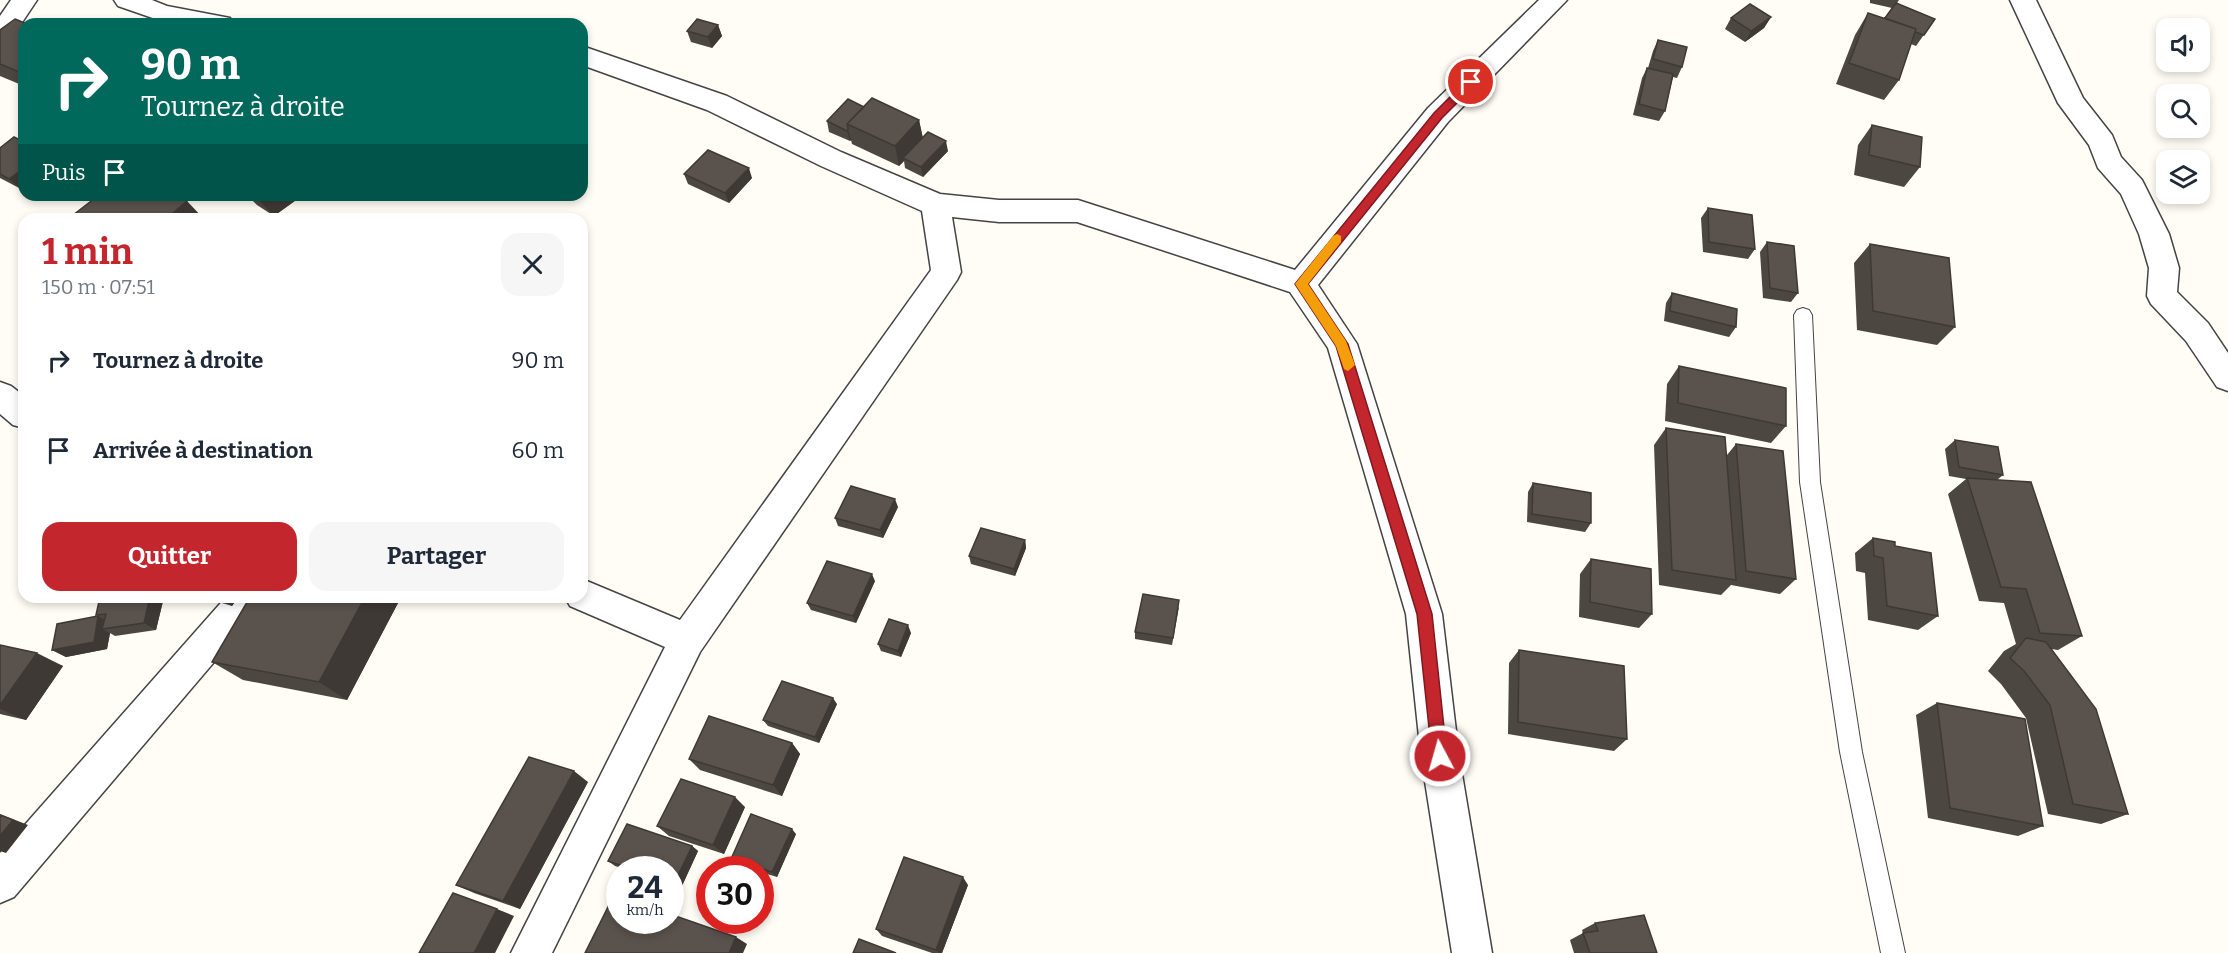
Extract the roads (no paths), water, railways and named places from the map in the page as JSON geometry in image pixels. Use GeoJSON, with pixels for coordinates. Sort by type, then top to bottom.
{"type":"FeatureCollection","features":[{"type":"Feature","properties":{"kind":"street"},"geometry":{"type":"LineString","coordinates":[[0,36],[24,0]]}},
{"type":"Feature","properties":{"kind":"street"},"geometry":{"type":"LineString","coordinates":[[127,0],[163,14],[186,18]]}},
{"type":"Feature","properties":{"kind":"street"},"geometry":{"type":"LineString","coordinates":[[1301,284],[1438,116],[1554,0]]}},
{"type":"Feature","properties":{"kind":"street"},"geometry":{"type":"LineString","coordinates":[[2024,0],[2072,103],[2102,142],[2108,161],[2132,188],[2154,234],[2164,268],[2162,297],[2197,333],[2228,378]]}},
{"type":"Feature","properties":{"kind":"street"},"geometry":{"type":"LineString","coordinates":[[588,57],[717,103],[831,159],[936,205],[999,211],[1078,211],[1301,284],[1342,344],[1424,614],[1440,756],[1472,953]]}},
{"type":"Feature","properties":{"kind":"street"},"geometry":{"type":"LineString","coordinates":[[531,953],[687,640],[946,272],[936,205]]}},
{"type":"Feature","properties":{"kind":"street"},"geometry":{"type":"LineString","coordinates":[[0,395],[18,410]]}},
{"type":"Feature","properties":{"kind":"street"},"geometry":{"type":"LineString","coordinates":[[588,598],[687,640]]}},
{"type":"Feature","properties":{"kind":"street"},"geometry":{"type":"LineString","coordinates":[[0,883],[243,603]]}},
{"type":"Feature","properties":{"kind":"lane"},"geometry":{"type":"LineString","coordinates":[[1803,315],[1810,482],[1851,752],[1893,953]]}}]}
